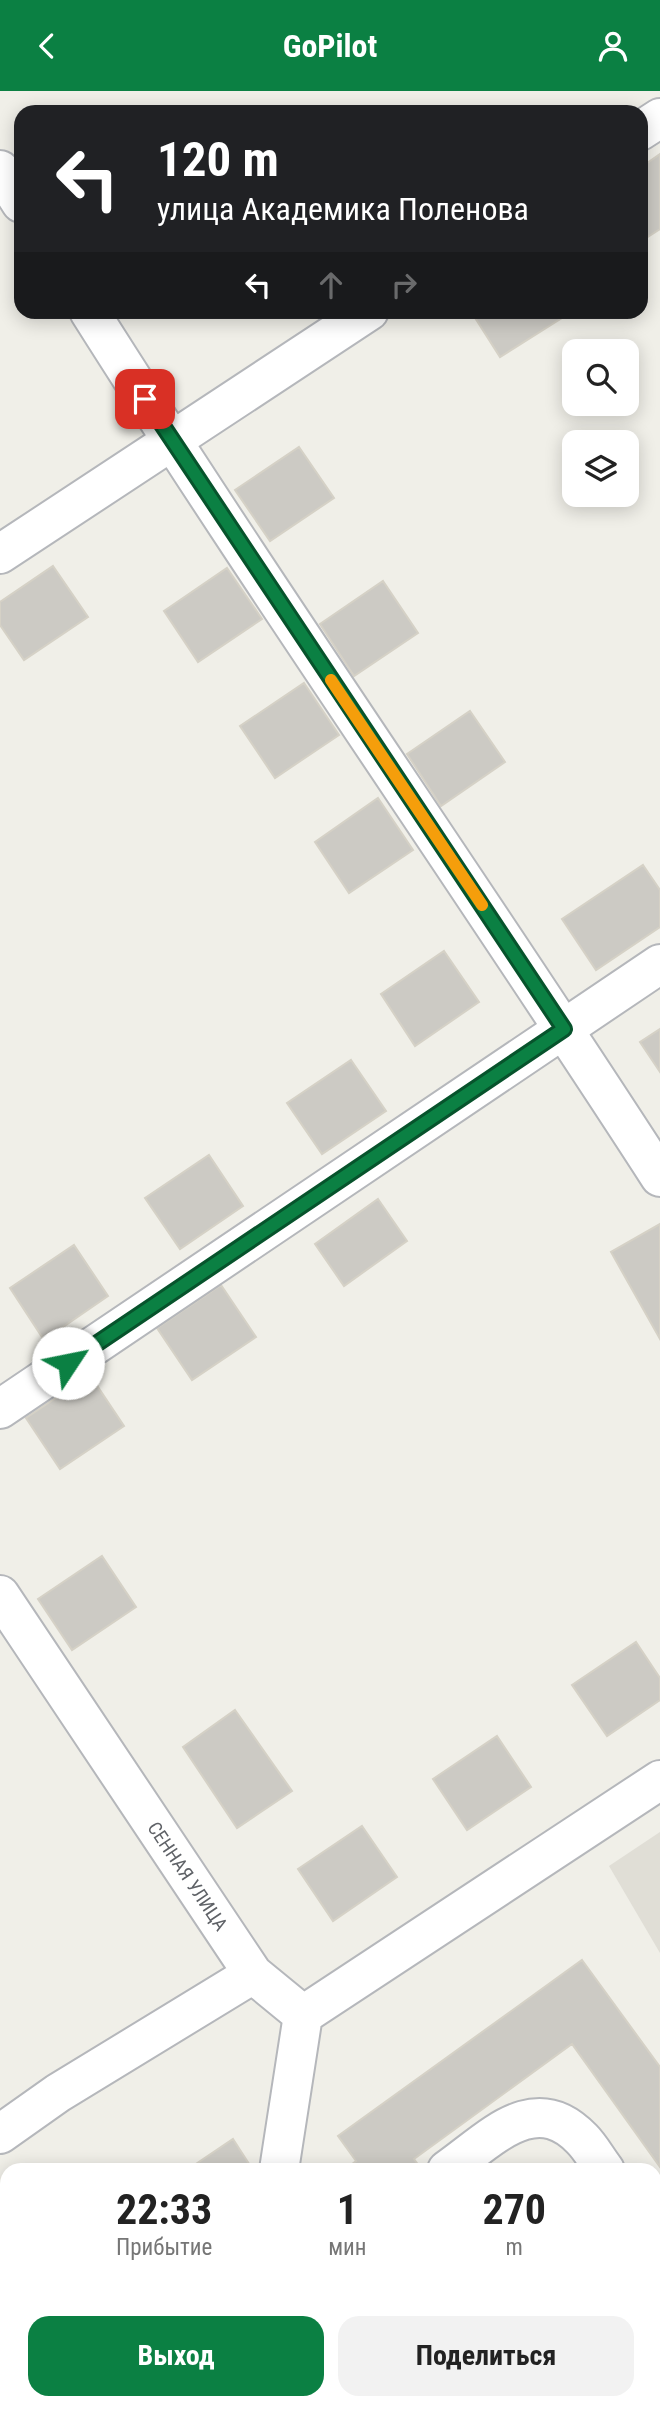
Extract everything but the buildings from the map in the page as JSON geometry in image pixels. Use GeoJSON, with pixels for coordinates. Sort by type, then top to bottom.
{"type":"FeatureCollection","features":[{"type":"Feature","properties":{"kind":"street"},"geometry":{"type":"LineString","coordinates":[[0,170],[14,192]]}},
{"type":"Feature","properties":{"kind":"street"},"geometry":{"type":"LineString","coordinates":[[94,319],[172,442],[564,1029],[660,1178]]}},
{"type":"Feature","properties":{"kind":"street"},"geometry":{"type":"LineString","coordinates":[[0,554],[357,319]]}},
{"type":"Feature","properties":{"kind":"street"},"geometry":{"type":"LineString","coordinates":[[0,1409],[660,964]]}},
{"type":"Feature","properties":{"kind":"street","name":"СЕННАЯ УЛИЦА"},"geometry":{"type":"LineString","coordinates":[[0,1595],[253,1974],[303,2015]]}},
{"type":"Feature","properties":{"kind":"street"},"geometry":{"type":"LineString","coordinates":[[280,2163],[303,2015],[660,1780]]}},
{"type":"Feature","properties":{"kind":"street"},"geometry":{"type":"LineString","coordinates":[[0,2134],[58,2093],[253,1974]]}},
{"type":"Feature","properties":{"kind":"street"},"geometry":{"type":"LineString","coordinates":[[457,2163],[511,2124],[532,2116],[555,2119],[582,2139],[600,2163]]}},
{"type":"Feature","properties":{"kind":"shaded area"},"geometry":{"type":"Polygon","coordinates":[[[660,1832],[660,1953],[609,1866],[660,1832]]]}},
{"type":"Feature","properties":{"kind":"slow traffic"},"geometry":{"type":"LineString","coordinates":[[331,680],[482,905]]}},
{"type":"Feature","properties":{"kind":"route"},"geometry":{"type":"LineString","coordinates":[[68,1363],[564,1029],[145,399]]}}]}
